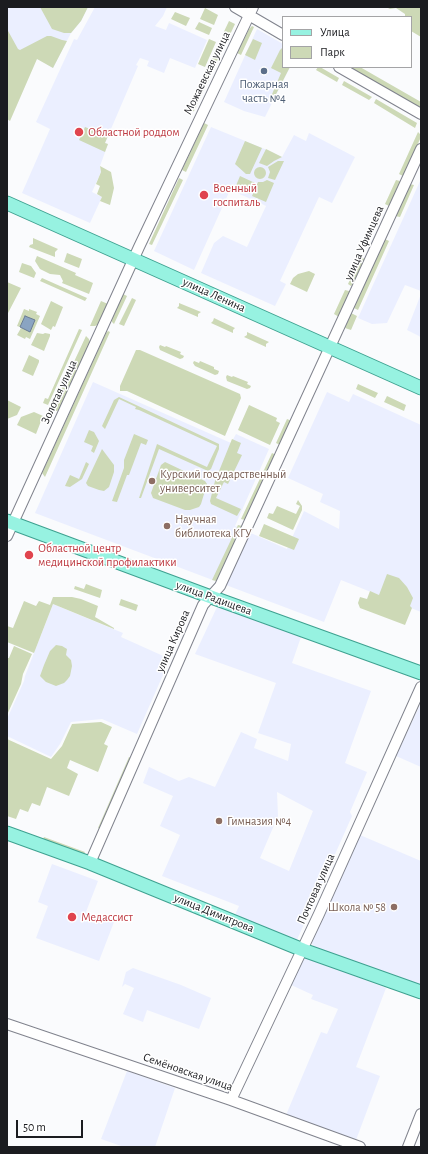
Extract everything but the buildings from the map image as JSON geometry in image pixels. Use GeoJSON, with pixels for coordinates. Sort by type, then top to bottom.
{"type":"FeatureCollection","features":[{"type":"Feature","properties":{"kind":"main road","name":"улица Ленина"},"geometry":{"type":"LineString","coordinates":[[7,203],[421,388]]}},
{"type":"Feature","properties":{"kind":"main road","name":"улица Радищева"},"geometry":{"type":"LineString","coordinates":[[10,522],[421,673]]}},
{"type":"Feature","properties":{"kind":"main road","name":"улица Димитрова"},"geometry":{"type":"LineString","coordinates":[[7,833],[90,864],[303,950],[421,992]]}},
{"type":"Feature","properties":{"kind":"street"},"geometry":{"type":"LineString","coordinates":[[235,7],[251,11],[282,34]]}},
{"type":"Feature","properties":{"kind":"street","name":"Можаевская улица"},"geometry":{"type":"LineString","coordinates":[[134,259],[251,11]]}},
{"type":"Feature","properties":{"kind":"street"},"geometry":{"type":"LineString","coordinates":[[341,68],[421,114]]}},
{"type":"Feature","properties":{"kind":"street","name":"улица Уфимцева"},"geometry":{"type":"LineString","coordinates":[[330,348],[421,149]]}},
{"type":"Feature","properties":{"kind":"street","name":"Золотая улица"},"geometry":{"type":"LineString","coordinates":[[7,536],[10,522],[134,259]]}},
{"type":"Feature","properties":{"kind":"street","name":"улица Кирова"},"geometry":{"type":"LineString","coordinates":[[90,864],[203,605],[220,586],[330,348]]}},
{"type":"Feature","properties":{"kind":"street","name":"Почтовая улица"},"geometry":{"type":"LineString","coordinates":[[231,1100],[303,950],[421,687]]}},
{"type":"Feature","properties":{"kind":"street","name":"Семёновская улица"},"geometry":{"type":"LineString","coordinates":[[7,1024],[231,1100],[360,1147]]}},
{"type":"Feature","properties":{"kind":"street"},"geometry":{"type":"LineString","coordinates":[[408,1147],[421,1114]]}},
{"type":"Feature","properties":{"kind":"shaded area"},"geometry":{"type":"Polygon","coordinates":[[[7,7],[88,7],[81,21],[71,33],[53,68],[33,56],[7,61],[7,7]]]}},
{"type":"Feature","properties":{"kind":"shaded area","name":"Областной роддом"},"geometry":{"type":"Polygon","coordinates":[[[95,7],[167,7],[163,16],[155,26],[166,30],[169,23],[207,40],[195,68],[170,58],[164,73],[147,66],[149,61],[140,58],[105,143],[108,144],[100,166],[101,172],[92,192],[102,197],[90,223],[22,193],[50,129],[36,122],[74,39],[77,40],[95,7]]]}},
{"type":"Feature","properties":{"kind":"shaded area","name":"Пожарная часть №4"},"geometry":{"type":"Polygon","coordinates":[[[257,29],[282,43],[282,68],[290,68],[265,117],[244,111],[224,102],[257,29]]]}},
{"type":"Feature","properties":{"kind":"shaded area"},"geometry":{"type":"Polygon","coordinates":[[[211,127],[282,157],[294,135],[306,141],[309,133],[355,157],[332,203],[319,197],[280,281],[286,284],[275,306],[201,273],[214,243],[223,236],[247,247],[266,206],[258,202],[230,190],[194,270],[154,251],[211,127]]]}},
{"type":"Feature","properties":{"kind":"shaded area"},"geometry":{"type":"Polygon","coordinates":[[[421,179],[421,291],[405,285],[387,323],[372,324],[358,318],[421,179]]]}},
{"type":"Feature","properties":{"kind":"shaded area"},"geometry":{"type":"Polygon","coordinates":[[[421,294],[421,338],[407,330],[421,294]]]}},
{"type":"Feature","properties":{"kind":"shaded area","name":"Курский государственный университет"},"geometry":{"type":"Polygon","coordinates":[[[93,382],[231,443],[236,434],[269,449],[235,526],[287,549],[304,511],[339,529],[340,511],[320,502],[323,494],[288,478],[327,392],[349,402],[353,394],[421,425],[421,612],[341,580],[324,622],[35,513],[93,382]]]}},
{"type":"Feature","properties":{"kind":"shaded area"},"geometry":{"type":"Polygon","coordinates":[[[53,604],[123,633],[121,637],[170,659],[137,734],[102,719],[71,722],[60,744],[51,757],[7,736],[7,719],[24,681],[53,604]]]}},
{"type":"Feature","properties":{"kind":"shaded area"},"geometry":{"type":"Polygon","coordinates":[[[217,607],[301,637],[292,663],[371,691],[345,763],[367,772],[350,812],[352,816],[296,942],[234,917],[239,906],[162,876],[180,835],[160,826],[173,796],[143,783],[149,767],[179,781],[189,777],[215,787],[241,732],[257,739],[254,748],[288,761],[291,744],[258,733],[276,683],[195,654],[217,607]],[[277,792],[278,816],[260,858],[289,871],[313,811],[277,792]]]}},
{"type":"Feature","properties":{"kind":"shaded area"},"geometry":{"type":"Polygon","coordinates":[[[421,703],[421,767],[396,756],[421,703]]]}},
{"type":"Feature","properties":{"kind":"shaded area"},"geometry":{"type":"Polygon","coordinates":[[[360,835],[421,861],[421,988],[314,947],[311,942],[360,835]]]}},
{"type":"Feature","properties":{"kind":"shaded area","name":"Медассист"},"geometry":{"type":"Polygon","coordinates":[[[52,864],[98,881],[86,912],[114,922],[99,961],[36,938],[48,906],[38,902],[52,864]]]}},
{"type":"Feature","properties":{"kind":"shaded area"},"geometry":{"type":"Polygon","coordinates":[[[303,956],[386,988],[356,1067],[380,1076],[356,1140],[286,1115],[321,1032],[327,1034],[338,1009],[311,999],[313,995],[289,984],[303,956]]]}},
{"type":"Feature","properties":{"kind":"shaded area"},"geometry":{"type":"Polygon","coordinates":[[[133,968],[181,985],[211,998],[199,1029],[147,1010],[143,1022],[123,1014],[134,988],[125,984],[122,987],[126,972],[133,968]]]}},
{"type":"Feature","properties":{"kind":"shaded area"},"geometry":{"type":"Polygon","coordinates":[[[127,1071],[175,1088],[155,1147],[124,1147],[101,1139],[127,1071]]]}},
{"type":"Feature","properties":{"kind":"green space"},"geometry":{"type":"Polygon","coordinates":[[[40,7],[88,7],[81,21],[71,33],[64,33],[52,29],[40,7]]]}},
{"type":"Feature","properties":{"kind":"green space"},"geometry":{"type":"Polygon","coordinates":[[[386,7],[421,7],[421,37],[412,32],[412,16],[405,16],[405,14],[396,8],[390,9],[386,7]]]}},
{"type":"Feature","properties":{"kind":"green space"},"geometry":{"type":"Polygon","coordinates":[[[205,8],[218,15],[214,25],[200,19],[205,8]]]}},
{"type":"Feature","properties":{"kind":"green space"},"geometry":{"type":"Polygon","coordinates":[[[175,12],[190,18],[186,26],[171,19],[175,12]]]}},
{"type":"Feature","properties":{"kind":"green space"},"geometry":{"type":"Polygon","coordinates":[[[229,21],[235,24],[226,43],[220,40],[229,21]]]}},
{"type":"Feature","properties":{"kind":"green space"},"geometry":{"type":"Polygon","coordinates":[[[199,22],[212,28],[209,35],[195,29],[199,22]]]}},
{"type":"Feature","properties":{"kind":"green space"},"geometry":{"type":"Polygon","coordinates":[[[252,26],[254,27],[241,55],[237,53],[252,26]]]}},
{"type":"Feature","properties":{"kind":"green space"},"geometry":{"type":"Polygon","coordinates":[[[7,29],[20,50],[47,36],[67,41],[53,68],[37,59],[10,121],[7,119],[7,29]]]}},
{"type":"Feature","properties":{"kind":"green space"},"geometry":{"type":"Polygon","coordinates":[[[209,39],[216,42],[205,67],[198,64],[209,39]]]}},
{"type":"Feature","properties":{"kind":"green space"},"geometry":{"type":"Polygon","coordinates":[[[253,39],[262,43],[255,60],[245,55],[253,39]]]}},
{"type":"Feature","properties":{"kind":"green space"},"geometry":{"type":"Polygon","coordinates":[[[219,44],[224,46],[213,71],[207,68],[219,44]]]}},
{"type":"Feature","properties":{"kind":"green space"},"geometry":{"type":"Polygon","coordinates":[[[282,48],[282,68],[289,68],[273,100],[270,99],[281,73],[271,68],[282,48]]]}},
{"type":"Feature","properties":{"kind":"green space"},"geometry":{"type":"Polygon","coordinates":[[[317,68],[322,68],[339,78],[337,82],[316,70],[317,68]]]}},
{"type":"Feature","properties":{"kind":"green space"},"geometry":{"type":"Polygon","coordinates":[[[351,68],[362,68],[421,102],[421,109],[351,68]]]}},
{"type":"Feature","properties":{"kind":"green space"},"geometry":{"type":"Polygon","coordinates":[[[206,72],[211,75],[194,111],[189,113],[187,112],[206,72]]]}},
{"type":"Feature","properties":{"kind":"green space"},"geometry":{"type":"Polygon","coordinates":[[[344,81],[372,97],[369,100],[342,85],[344,81]]]}},
{"type":"Feature","properties":{"kind":"green space"},"geometry":{"type":"Polygon","coordinates":[[[376,99],[417,123],[415,128],[374,103],[376,99]]]}},
{"type":"Feature","properties":{"kind":"green space"},"geometry":{"type":"Polygon","coordinates":[[[204,123],[208,125],[186,172],[182,170],[204,123]]]}},
{"type":"Feature","properties":{"kind":"green space"},"geometry":{"type":"Polygon","coordinates":[[[85,127],[108,136],[105,143],[108,144],[105,152],[79,140],[85,127]]]}},
{"type":"Feature","properties":{"kind":"green space"},"geometry":{"type":"Polygon","coordinates":[[[418,132],[421,137],[403,176],[399,174],[418,132]]]}},
{"type":"Feature","properties":{"kind":"green space"},"geometry":{"type":"Polygon","coordinates":[[[245,141],[262,148],[250,174],[246,174],[235,164],[245,141]]]}},
{"type":"Feature","properties":{"kind":"green space"},"geometry":{"type":"Polygon","coordinates":[[[266,149],[282,157],[267,166],[259,163],[266,149]]]}},
{"type":"Feature","properties":{"kind":"green space"},"geometry":{"type":"Polygon","coordinates":[[[278,161],[284,161],[275,180],[268,178],[270,172],[268,167],[278,161]]]}},
{"type":"Feature","properties":{"kind":"green space"},"geometry":{"type":"Polygon","coordinates":[[[100,166],[111,172],[114,188],[110,205],[100,201],[102,197],[97,194],[100,186],[96,184],[101,172],[100,166]]]}},
{"type":"Feature","properties":{"kind":"green space"},"geometry":{"type":"Polygon","coordinates":[[[258,167],[262,167],[266,173],[262,179],[258,179],[254,175],[254,171],[258,167]]]}},
{"type":"Feature","properties":{"kind":"green space"},"geometry":{"type":"Polygon","coordinates":[[[240,176],[255,183],[250,194],[235,188],[240,176]]]}},
{"type":"Feature","properties":{"kind":"green space"},"geometry":{"type":"Polygon","coordinates":[[[179,178],[183,180],[152,245],[149,244],[179,178]]]}},
{"type":"Feature","properties":{"kind":"green space"},"geometry":{"type":"Polygon","coordinates":[[[267,180],[274,183],[266,202],[252,196],[258,182],[267,180]]]}},
{"type":"Feature","properties":{"kind":"green space"},"geometry":{"type":"Polygon","coordinates":[[[396,180],[400,181],[389,206],[385,204],[396,180]]]}},
{"type":"Feature","properties":{"kind":"green space"},"geometry":{"type":"Polygon","coordinates":[[[409,184],[414,185],[400,217],[395,216],[409,184]]]}},
{"type":"Feature","properties":{"kind":"green space"},"geometry":{"type":"Polygon","coordinates":[[[33,238],[58,249],[55,252],[55,257],[29,247],[33,244],[33,238]]]}},
{"type":"Feature","properties":{"kind":"green space"},"geometry":{"type":"Polygon","coordinates":[[[385,239],[389,241],[358,310],[354,308],[385,239]]]}},
{"type":"Feature","properties":{"kind":"green space"},"geometry":{"type":"Polygon","coordinates":[[[67,253],[82,259],[79,268],[64,262],[67,253]]]}},
{"type":"Feature","properties":{"kind":"green space"},"geometry":{"type":"Polygon","coordinates":[[[37,256],[76,273],[75,275],[93,283],[89,294],[62,283],[63,281],[60,275],[50,274],[40,269],[35,261],[37,256]]]}},
{"type":"Feature","properties":{"kind":"green space"},"geometry":{"type":"Polygon","coordinates":[[[361,256],[365,260],[351,286],[348,284],[361,256]]]}},
{"type":"Feature","properties":{"kind":"green space"},"geometry":{"type":"Polygon","coordinates":[[[22,263],[31,266],[36,273],[34,278],[19,272],[22,263]]]}},
{"type":"Feature","properties":{"kind":"green space"},"geometry":{"type":"Polygon","coordinates":[[[309,271],[315,274],[307,292],[290,284],[293,278],[298,274],[309,271]]]}},
{"type":"Feature","properties":{"kind":"green space"},"geometry":{"type":"Polygon","coordinates":[[[42,278],[87,298],[85,301],[40,281],[42,278]]]}},
{"type":"Feature","properties":{"kind":"green space"},"geometry":{"type":"Polygon","coordinates":[[[7,282],[21,288],[7,315],[8,297],[7,282]]]}},
{"type":"Feature","properties":{"kind":"green space"},"geometry":{"type":"Polygon","coordinates":[[[345,290],[349,291],[349,294],[339,317],[334,314],[345,290]]]}},
{"type":"Feature","properties":{"kind":"green space"},"geometry":{"type":"Polygon","coordinates":[[[123,294],[127,296],[114,324],[112,320],[123,294]]]}},
{"type":"Feature","properties":{"kind":"green space"},"geometry":{"type":"Polygon","coordinates":[[[132,298],[136,300],[124,326],[119,324],[132,298]]]}},
{"type":"Feature","properties":{"kind":"green space"},"geometry":{"type":"Polygon","coordinates":[[[51,301],[63,307],[55,327],[53,326],[51,330],[41,324],[51,301]]]}},
{"type":"Feature","properties":{"kind":"green space"},"geometry":{"type":"Polygon","coordinates":[[[101,301],[108,304],[99,324],[90,326],[101,301]]]}},
{"type":"Feature","properties":{"kind":"green space"},"geometry":{"type":"Polygon","coordinates":[[[179,303],[201,312],[198,314],[198,317],[177,308],[179,303]]]}},
{"type":"Feature","properties":{"kind":"green space"},"geometry":{"type":"Polygon","coordinates":[[[24,309],[37,312],[36,314],[40,316],[30,339],[26,337],[25,339],[17,335],[21,328],[30,331],[25,316],[20,327],[17,326],[24,309]]]}},
{"type":"Feature","properties":{"kind":"green space"},"geometry":{"type":"Polygon","coordinates":[[[351,313],[357,316],[351,330],[345,328],[351,313]]]}},
{"type":"Feature","properties":{"kind":"green space"},"geometry":{"type":"Polygon","coordinates":[[[214,318],[235,328],[233,333],[211,323],[214,318]]]}},
{"type":"Feature","properties":{"kind":"green space"},"geometry":{"type":"Polygon","coordinates":[[[79,329],[82,330],[48,405],[43,403],[45,398],[48,399],[79,329]]]}},
{"type":"Feature","properties":{"kind":"green space"},"geometry":{"type":"Polygon","coordinates":[[[108,331],[110,332],[45,477],[42,473],[108,331]]]}},
{"type":"Feature","properties":{"kind":"green space"},"geometry":{"type":"Polygon","coordinates":[[[247,332],[269,342],[266,344],[266,347],[244,337],[247,335],[247,332]]]}},
{"type":"Feature","properties":{"kind":"green space"},"geometry":{"type":"Polygon","coordinates":[[[37,333],[50,334],[44,351],[31,345],[37,333]]]}},
{"type":"Feature","properties":{"kind":"green space"},"geometry":{"type":"Polygon","coordinates":[[[86,336],[90,343],[60,409],[57,411],[51,411],[86,336]]]}},
{"type":"Feature","properties":{"kind":"green space"},"geometry":{"type":"Polygon","coordinates":[[[160,345],[181,352],[180,354],[184,356],[183,358],[180,359],[160,350],[160,345]]]}},
{"type":"Feature","properties":{"kind":"green space"},"geometry":{"type":"Polygon","coordinates":[[[136,350],[140,350],[240,394],[241,398],[225,436],[127,391],[120,391],[120,386],[136,350]]]}},
{"type":"Feature","properties":{"kind":"green space"},"geometry":{"type":"Polygon","coordinates":[[[29,355],[39,360],[33,376],[22,371],[29,355]]]}},
{"type":"Feature","properties":{"kind":"green space"},"geometry":{"type":"Polygon","coordinates":[[[194,361],[199,363],[200,361],[214,367],[214,369],[219,371],[218,374],[215,375],[195,366],[193,363],[194,361]]]}},
{"type":"Feature","properties":{"kind":"green space"},"geometry":{"type":"Polygon","coordinates":[[[227,375],[248,382],[247,384],[251,386],[250,388],[247,389],[227,381],[227,375]]]}},
{"type":"Feature","properties":{"kind":"green space"},"geometry":{"type":"Polygon","coordinates":[[[358,384],[378,393],[375,398],[356,389],[358,384]]]}},
{"type":"Feature","properties":{"kind":"green space"},"geometry":{"type":"Polygon","coordinates":[[[387,396],[406,405],[404,411],[384,402],[387,396]]]}},
{"type":"Feature","properties":{"kind":"green space"},"geometry":{"type":"Polygon","coordinates":[[[119,397],[219,444],[219,449],[211,469],[208,471],[159,449],[141,498],[139,498],[157,444],[207,467],[217,446],[135,409],[136,407],[119,399],[105,429],[102,426],[114,400],[119,397]]]}},
{"type":"Feature","properties":{"kind":"green space"},"geometry":{"type":"Polygon","coordinates":[[[7,400],[21,407],[17,415],[7,419],[7,400]]]}},
{"type":"Feature","properties":{"kind":"green space"},"geometry":{"type":"Polygon","coordinates":[[[249,405],[277,418],[276,421],[280,423],[270,445],[238,430],[249,405]]]}},
{"type":"Feature","properties":{"kind":"green space"},"geometry":{"type":"Polygon","coordinates":[[[34,412],[43,416],[36,434],[17,425],[21,417],[34,412]]]}},
{"type":"Feature","properties":{"kind":"green space"},"geometry":{"type":"Polygon","coordinates":[[[287,419],[292,421],[280,445],[276,443],[287,419]]]}},
{"type":"Feature","properties":{"kind":"green space"},"geometry":{"type":"Polygon","coordinates":[[[89,430],[94,432],[99,441],[94,453],[91,451],[93,446],[84,442],[89,430]]]}},
{"type":"Feature","properties":{"kind":"green space"},"geometry":{"type":"Polygon","coordinates":[[[134,434],[148,440],[146,445],[141,443],[117,502],[112,501],[124,468],[124,460],[134,434]]]}},
{"type":"Feature","properties":{"kind":"green space"},"geometry":{"type":"Polygon","coordinates":[[[232,439],[241,443],[237,453],[242,455],[228,484],[224,482],[216,498],[241,509],[237,516],[211,504],[210,501],[215,481],[232,439]]]}},
{"type":"Feature","properties":{"kind":"green space"},"geometry":{"type":"Polygon","coordinates":[[[102,449],[114,465],[114,472],[109,487],[104,491],[88,486],[86,483],[102,449]]]}},
{"type":"Feature","properties":{"kind":"green space"},"geometry":{"type":"Polygon","coordinates":[[[272,453],[276,455],[246,520],[241,519],[272,453]]]}},
{"type":"Feature","properties":{"kind":"green space"},"geometry":{"type":"Polygon","coordinates":[[[86,462],[89,464],[82,479],[70,487],[65,486],[70,475],[79,479],[86,462]]]}},
{"type":"Feature","properties":{"kind":"green space"},"geometry":{"type":"Polygon","coordinates":[[[165,462],[205,481],[207,484],[199,507],[185,510],[153,498],[151,493],[161,465],[165,462]]]}},
{"type":"Feature","properties":{"kind":"green space"},"geometry":{"type":"Polygon","coordinates":[[[298,500],[302,506],[302,510],[293,530],[267,518],[269,513],[273,514],[277,506],[296,514],[300,506],[296,504],[298,500]]]}},
{"type":"Feature","properties":{"kind":"green space"},"geometry":{"type":"Polygon","coordinates":[[[264,524],[299,539],[294,550],[259,536],[264,524]]]}},
{"type":"Feature","properties":{"kind":"green space"},"geometry":{"type":"Polygon","coordinates":[[[238,525],[242,526],[218,580],[212,580],[238,525]]]}},
{"type":"Feature","properties":{"kind":"green space"},"geometry":{"type":"Polygon","coordinates":[[[387,574],[399,578],[407,587],[413,598],[410,606],[412,608],[405,625],[360,608],[358,603],[360,597],[367,599],[370,591],[379,595],[387,574]]]}},
{"type":"Feature","properties":{"kind":"green space"},"geometry":{"type":"Polygon","coordinates":[[[86,584],[102,590],[100,598],[74,589],[75,586],[84,589],[86,584]]]}},
{"type":"Feature","properties":{"kind":"green space"},"geometry":{"type":"Polygon","coordinates":[[[53,597],[72,597],[98,606],[95,617],[114,629],[53,604],[34,653],[7,642],[7,626],[13,628],[24,601],[36,606],[39,601],[50,605],[53,597]]]}},
{"type":"Feature","properties":{"kind":"green space"},"geometry":{"type":"Polygon","coordinates":[[[121,599],[138,605],[136,611],[119,605],[121,599]]]}},
{"type":"Feature","properties":{"kind":"green space"},"geometry":{"type":"Polygon","coordinates":[[[56,645],[67,649],[66,655],[71,660],[72,666],[70,676],[67,680],[56,686],[46,682],[40,676],[50,651],[56,645]]]}},
{"type":"Feature","properties":{"kind":"green space"},"geometry":{"type":"Polygon","coordinates":[[[14,646],[32,654],[7,715],[7,658],[9,658],[14,646]]]}},
{"type":"Feature","properties":{"kind":"green space"},"geometry":{"type":"Polygon","coordinates":[[[101,722],[112,727],[104,744],[108,746],[98,772],[70,760],[67,768],[78,774],[69,796],[47,787],[40,806],[32,803],[28,812],[20,809],[16,819],[7,816],[7,739],[51,759],[62,746],[72,724],[101,722]]]}},
{"type":"Feature","properties":{"kind":"green space"},"geometry":{"type":"Polygon","coordinates":[[[129,757],[134,759],[103,830],[98,828],[129,757]]]}},
{"type":"Feature","properties":{"kind":"green space"},"geometry":{"type":"Polygon","coordinates":[[[44,837],[85,852],[84,854],[42,841],[44,837]]]}},
{"type":"Feature","properties":{"kind":"water"},"geometry":{"type":"Polygon","coordinates":[[[25,316],[35,320],[30,332],[20,327],[25,316]]]}},
{"type":"Feature","properties":{"kind":"place","name":"Пожарная часть №4"},"geometry":{"type":"Point","coordinates":[264,71]}},
{"type":"Feature","properties":{"kind":"place","name":"Областной роддом"},"geometry":{"type":"Point","coordinates":[79,132]}},
{"type":"Feature","properties":{"kind":"place","name":"Военный госпиталь"},"geometry":{"type":"Point","coordinates":[204,195]}},
{"type":"Feature","properties":{"kind":"place","name":"Курский государственный университет"},"geometry":{"type":"Point","coordinates":[152,481]}},
{"type":"Feature","properties":{"kind":"place","name":"Научная библиотека КГУ"},"geometry":{"type":"Point","coordinates":[167,526]}},
{"type":"Feature","properties":{"kind":"place","name":"Областной центр медицинской профилактики"},"geometry":{"type":"Point","coordinates":[29,555]}},
{"type":"Feature","properties":{"kind":"place","name":"Гимназия №4"},"geometry":{"type":"Point","coordinates":[219,821]}},
{"type":"Feature","properties":{"kind":"place","name":"Школа № 58"},"geometry":{"type":"Point","coordinates":[394,907]}},
{"type":"Feature","properties":{"kind":"place","name":"Медассист"},"geometry":{"type":"Point","coordinates":[72,917]}}]}
